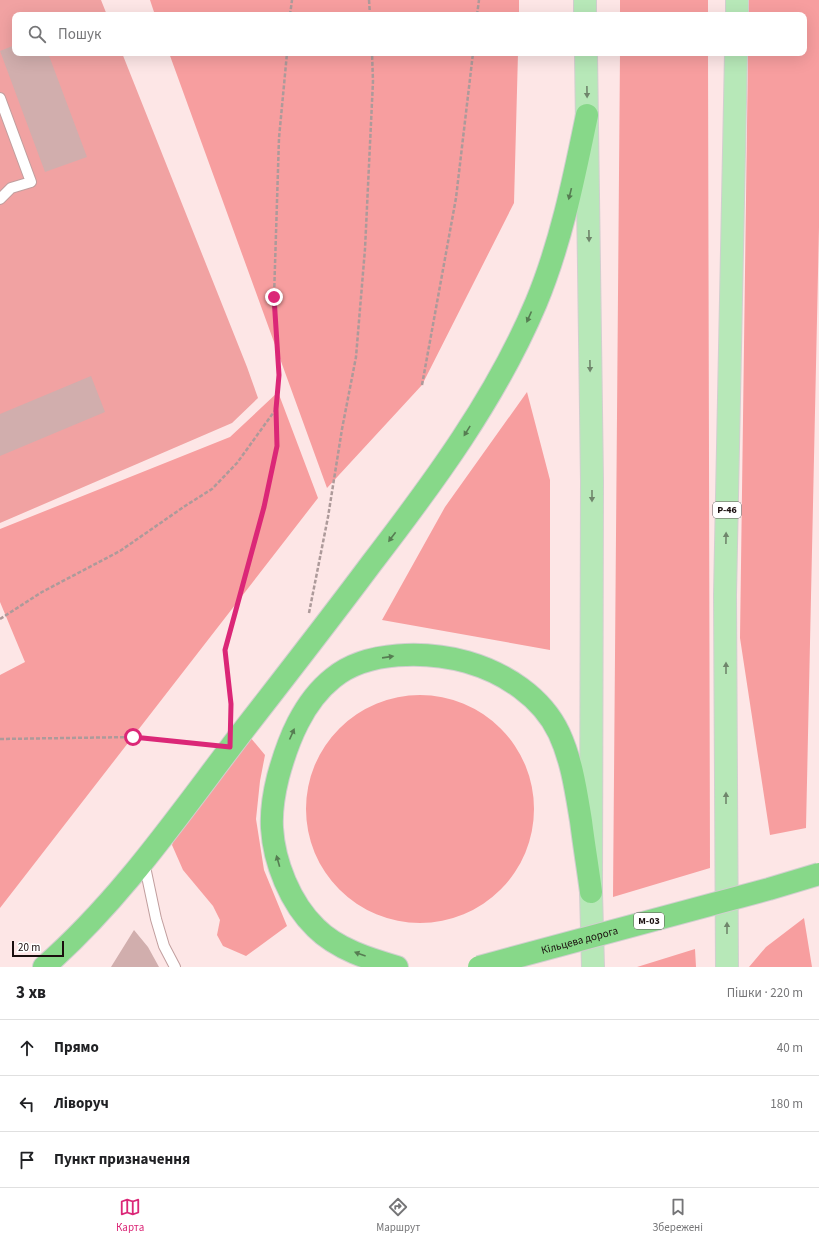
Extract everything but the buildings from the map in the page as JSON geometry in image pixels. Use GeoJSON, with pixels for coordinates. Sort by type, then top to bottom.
{"type":"FeatureCollection","features":[{"type":"Feature","properties":{"kind":"highway"},"geometry":{"type":"LineString","coordinates":[[44,967],[68,946],[99,914],[144,861],[442,470],[502,372],[520,339],[546,278],[564,216],[587,115]]}},
{"type":"Feature","properties":{"kind":"highway"},"geometry":{"type":"LineString","coordinates":[[397,967],[354,952],[338,944],[321,932],[306,918],[288,887],[274,847],[272,807],[286,748],[300,718],[310,702],[334,677],[360,663],[373,659],[401,655],[428,656],[459,660],[498,673],[510,680],[532,698],[550,719],[558,732],[569,759],[577,796],[591,892]]}},
{"type":"Feature","properties":{"kind":"highway","name":"Кільцева дорога"},"geometry":{"type":"LineString","coordinates":[[479,967],[819,874]]}},
{"type":"Feature","properties":{"kind":"main road"},"geometry":{"type":"LineString","coordinates":[[585,0],[585,12]]}},
{"type":"Feature","properties":{"kind":"main road"},"geometry":{"type":"LineString","coordinates":[[737,0],[737,12]]}},
{"type":"Feature","properties":{"kind":"main road"},"geometry":{"type":"LineString","coordinates":[[586,56],[592,481],[591,892],[593,967]]}},
{"type":"Feature","properties":{"kind":"main road","name":"Р-46"},"geometry":{"type":"LineString","coordinates":[[727,967],[725,595],[736,56]]}},
{"type":"Feature","properties":{"kind":"lane"},"geometry":{"type":"LineString","coordinates":[[0,98],[31,182],[11,188],[0,199]]}},
{"type":"Feature","properties":{"kind":"lane"},"geometry":{"type":"LineString","coordinates":[[144,861],[156,919],[164,946],[175,967]]}},
{"type":"Feature","properties":{"kind":"path"},"geometry":{"type":"LineString","coordinates":[[290,12],[292,0]]}},
{"type":"Feature","properties":{"kind":"path"},"geometry":{"type":"LineString","coordinates":[[369,0],[370,12]]}},
{"type":"Feature","properties":{"kind":"path"},"geometry":{"type":"LineString","coordinates":[[478,12],[479,0]]}},
{"type":"Feature","properties":{"kind":"path"},"geometry":{"type":"LineString","coordinates":[[230,718],[231,704],[225,650],[264,507],[277,446],[276,409],[279,375],[274,289],[279,138],[286,56]]}},
{"type":"Feature","properties":{"kind":"path"},"geometry":{"type":"LineString","coordinates":[[308,615],[328,517],[342,429],[356,356],[368,195],[373,81],[372,56]]}},
{"type":"Feature","properties":{"kind":"path"},"geometry":{"type":"LineString","coordinates":[[422,385],[456,198],[473,56]]}},
{"type":"Feature","properties":{"kind":"path"},"geometry":{"type":"LineString","coordinates":[[0,619],[42,592],[120,551],[212,489],[237,463],[276,409]]}},
{"type":"Feature","properties":{"kind":"path"},"geometry":{"type":"LineString","coordinates":[[0,739],[133,737],[230,747]]}},
{"type":"Feature","properties":{"kind":"shaded area"},"geometry":{"type":"Polygon","coordinates":[[[0,0],[101,0],[106,12],[12,12],[12,56],[123,56],[258,398],[232,423],[0,523],[0,0]]]}},
{"type":"Feature","properties":{"kind":"shaded area"},"geometry":{"type":"Polygon","coordinates":[[[150,0],[519,0],[519,12],[154,12],[150,0]]]}},
{"type":"Feature","properties":{"kind":"shaded area"},"geometry":{"type":"Polygon","coordinates":[[[620,0],[708,0],[708,12],[620,12],[620,0]]]}},
{"type":"Feature","properties":{"kind":"shaded area"},"geometry":{"type":"Polygon","coordinates":[[[748,0],[819,0],[819,227],[806,828],[770,835],[740,638],[748,56],[807,56],[807,12],[748,12],[748,0]]]}},
{"type":"Feature","properties":{"kind":"shaded area"},"geometry":{"type":"Polygon","coordinates":[[[170,56],[518,56],[514,203],[422,385],[327,488],[170,56]]]}},
{"type":"Feature","properties":{"kind":"shaded area"},"geometry":{"type":"Polygon","coordinates":[[[620,56],[708,56],[710,868],[613,897],[620,56]]]}},
{"type":"Feature","properties":{"kind":"shaded area"},"geometry":{"type":"Polygon","coordinates":[[[278,392],[318,498],[0,908],[0,675],[25,662],[0,602],[0,529],[230,437],[278,392]]]}},
{"type":"Feature","properties":{"kind":"shaded area"},"geometry":{"type":"Polygon","coordinates":[[[527,392],[550,480],[550,650],[382,620],[445,507],[527,392]]]}},
{"type":"Feature","properties":{"kind":"shaded area"},"geometry":{"type":"Polygon","coordinates":[[[420,695],[453,700],[464,704],[483,714],[508,737],[520,755],[529,776],[534,809],[529,842],[525,853],[515,872],[492,897],[474,909],[453,918],[420,923],[387,918],[376,914],[357,904],[332,881],[320,863],[311,842],[306,809],[311,776],[315,765],[325,746],[348,721],[366,709],[387,700],[420,695]]]}},
{"type":"Feature","properties":{"kind":"shaded area"},"geometry":{"type":"Polygon","coordinates":[[[250,737],[265,755],[260,781],[256,819],[264,870],[287,926],[246,956],[223,946],[217,935],[220,920],[213,906],[183,870],[172,845],[180,824],[250,737]]]}},
{"type":"Feature","properties":{"kind":"shaded area"},"geometry":{"type":"Polygon","coordinates":[[[804,918],[812,967],[749,967],[766,947],[804,918]]]}},
{"type":"Feature","properties":{"kind":"shaded area"},"geometry":{"type":"Polygon","coordinates":[[[695,949],[696,967],[637,967],[695,949]]]}},
{"type":"Feature","properties":{"kind":"route"},"geometry":{"type":"LineString","coordinates":[[133,737],[230,747],[231,704],[225,650],[264,507],[277,446],[276,409],[279,375],[274,297]]}}]}
